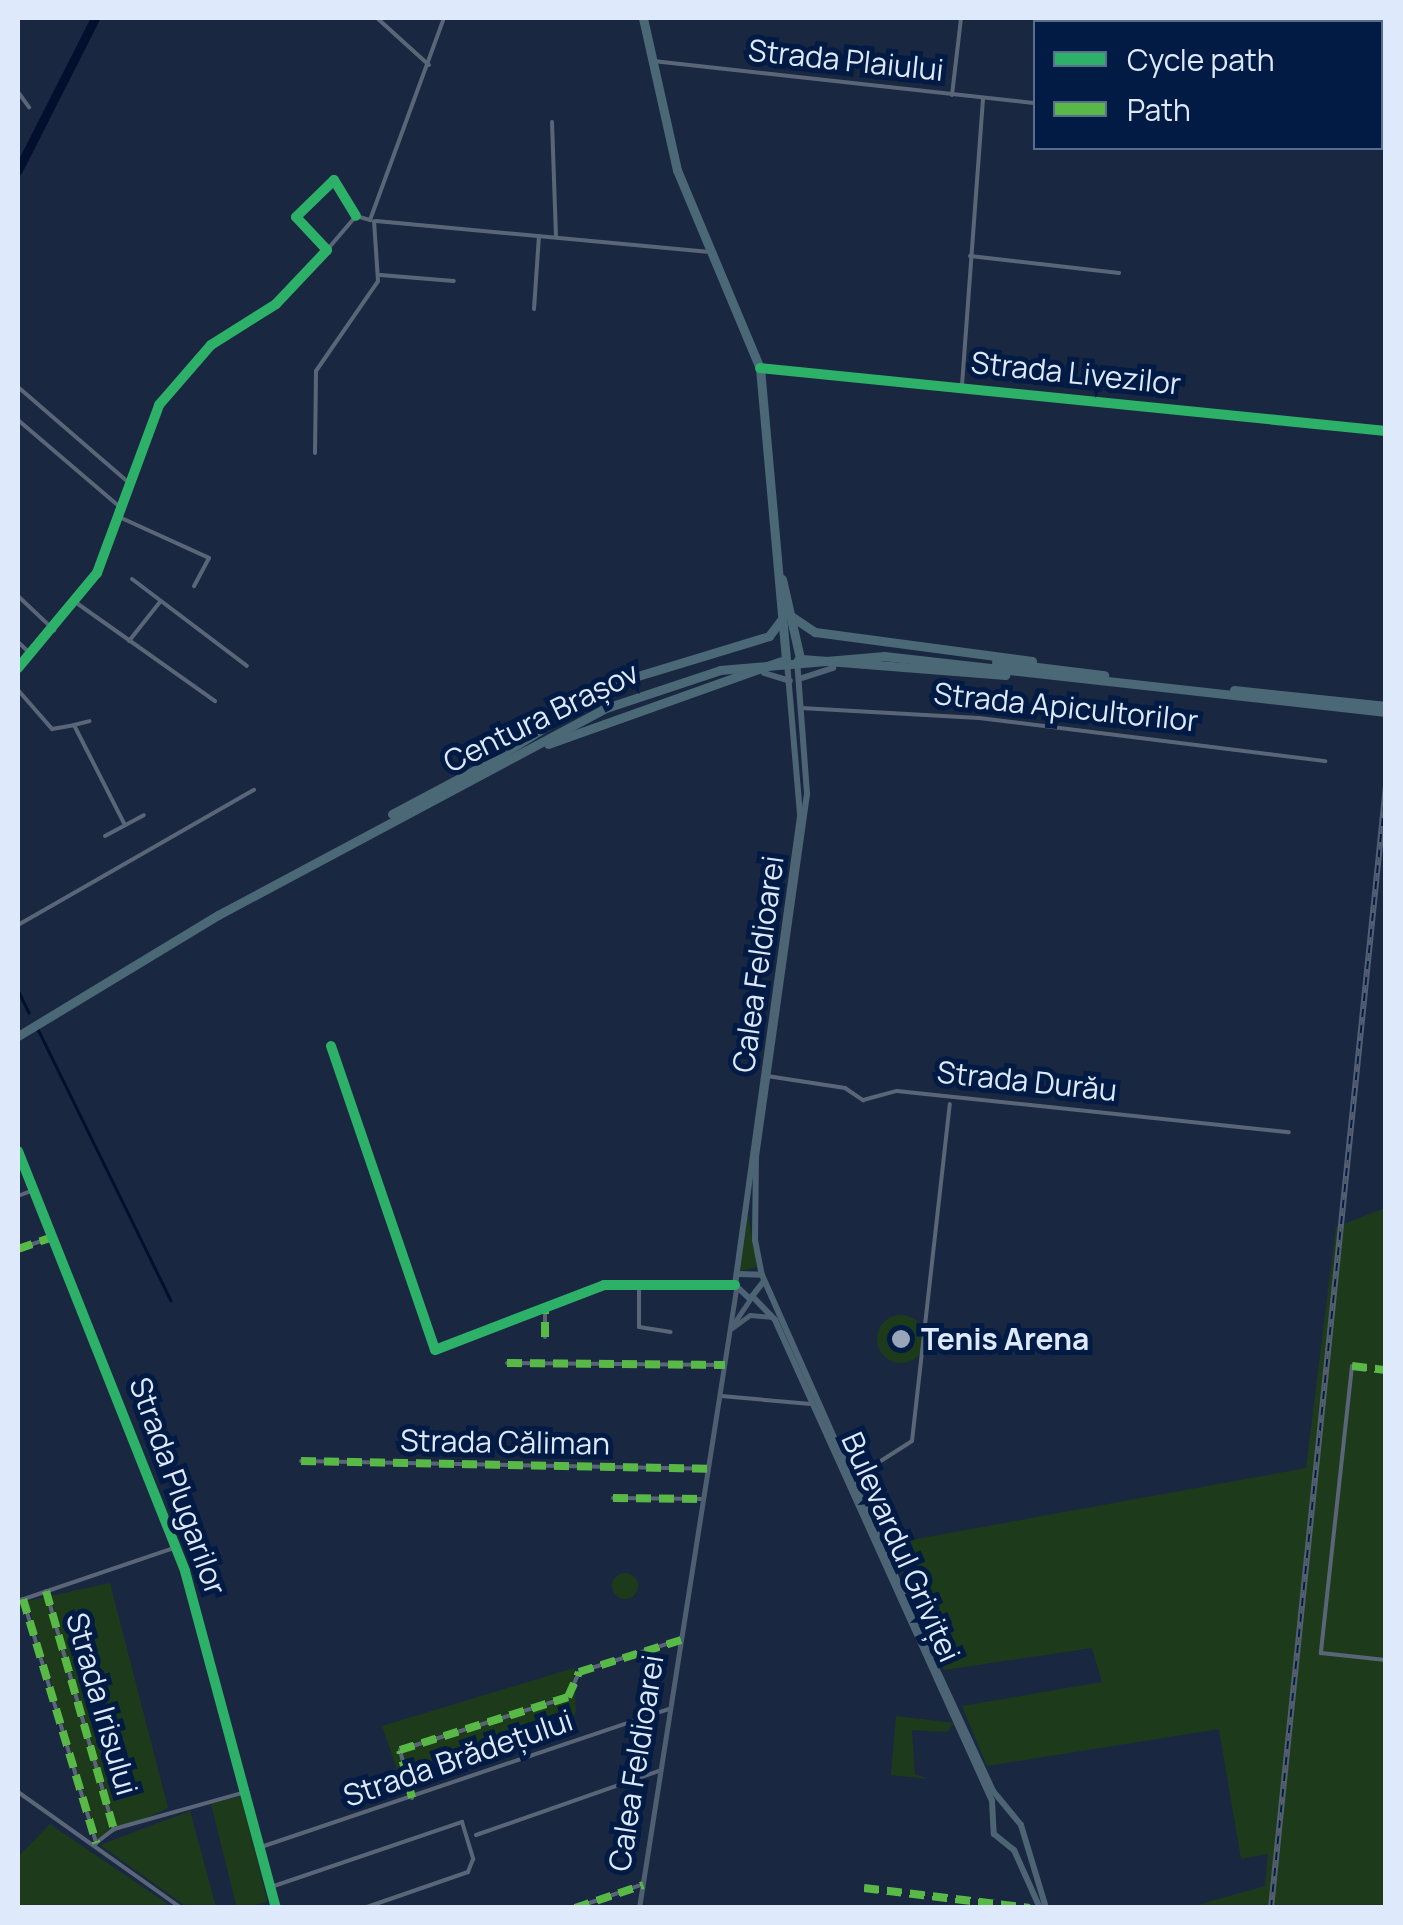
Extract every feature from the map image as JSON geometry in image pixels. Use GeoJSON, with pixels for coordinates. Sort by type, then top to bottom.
{"type":"FeatureCollection","features":[{"type":"Feature","properties":{"kind":"highway","name":"Calea Feldioarei"},"geometry":{"type":"LineString","coordinates":[[643,18],[677,170],[760,368],[788,655]]}},
{"type":"Feature","properties":{"kind":"highway","name":"Calea Feldioarei"},"geometry":{"type":"LineString","coordinates":[[786,612],[797,640],[788,655]]}},
{"type":"Feature","properties":{"kind":"highway"},"geometry":{"type":"LineString","coordinates":[[484,768],[618,682],[758,640],[778,629],[786,612],[823,632],[942,644],[1058,672]]}},
{"type":"Feature","properties":{"kind":"highway"},"geometry":{"type":"LineString","coordinates":[[484,768],[661,696],[764,673],[788,655],[797,640],[823,632]]}},
{"type":"Feature","properties":{"kind":"highway"},"geometry":{"type":"LineString","coordinates":[[758,640],[788,655],[832,668],[1058,672]]}},
{"type":"Feature","properties":{"kind":"highway","name":"Centura Brașov"},"geometry":{"type":"LineString","coordinates":[[18,1033],[600,704],[709,670],[827,650],[1386,709]]}},
{"type":"Feature","properties":{"kind":"main road","name":"Calea Feldioarei"},"geometry":{"type":"LineString","coordinates":[[752,1298],[763,1276],[752,1198],[806,814],[801,708],[788,655]]}},
{"type":"Feature","properties":{"kind":"main road"},"geometry":{"type":"LineString","coordinates":[[764,673],[795,681],[811,668],[832,668]]}},
{"type":"Feature","properties":{"kind":"main road","name":"Calea Feldioarei"},"geometry":{"type":"LineString","coordinates":[[735,1287],[800,814],[795,681]]}},
{"type":"Feature","properties":{"kind":"main road"},"geometry":{"type":"LineString","coordinates":[[738,1275],[763,1276]]}},
{"type":"Feature","properties":{"kind":"main road","name":"Bulevardul Griviței"},"geometry":{"type":"LineString","coordinates":[[763,1276],[811,1404],[983,1781],[1004,1842]]}},
{"type":"Feature","properties":{"kind":"main road"},"geometry":{"type":"LineString","coordinates":[[735,1287],[752,1298]]}},
{"type":"Feature","properties":{"kind":"main road","name":"Bulevardul Griviței"},"geometry":{"type":"LineString","coordinates":[[752,1298],[779,1321],[1012,1815],[1018,1837]]}},
{"type":"Feature","properties":{"kind":"main road"},"geometry":{"type":"LineString","coordinates":[[995,1821],[1012,1815]]}},
{"type":"Feature","properties":{"kind":"main road"},"geometry":{"type":"LineString","coordinates":[[1018,1837],[1043,1908],[1004,1842],[1018,1837]]}},
{"type":"Feature","properties":{"kind":"street"},"geometry":{"type":"LineString","coordinates":[[377,18],[429,64]]}},
{"type":"Feature","properties":{"kind":"street"},"geometry":{"type":"LineString","coordinates":[[380,275],[371,244],[373,220],[444,18]]}},
{"type":"Feature","properties":{"kind":"street"},"geometry":{"type":"LineString","coordinates":[[952,95],[960,18]]}},
{"type":"Feature","properties":{"kind":"street","name":"Strada Plaiului"},"geometry":{"type":"LineString","coordinates":[[651,61],[1033,103]]}},
{"type":"Feature","properties":{"kind":"street"},"geometry":{"type":"LineString","coordinates":[[18,92],[28,107]]}},
{"type":"Feature","properties":{"kind":"street"},"geometry":{"type":"LineString","coordinates":[[962,385],[983,98]]}},
{"type":"Feature","properties":{"kind":"street"},"geometry":{"type":"LineString","coordinates":[[552,122],[556,238]]}},
{"type":"Feature","properties":{"kind":"street"},"geometry":{"type":"LineString","coordinates":[[328,250],[296,217],[334,180],[356,216],[373,220],[710,252]]}},
{"type":"Feature","properties":{"kind":"street"},"geometry":{"type":"LineString","coordinates":[[18,668],[78,604],[157,409],[207,348],[276,304],[356,216]]}},
{"type":"Feature","properties":{"kind":"street"},"geometry":{"type":"LineString","coordinates":[[534,309],[539,236]]}},
{"type":"Feature","properties":{"kind":"street"},"geometry":{"type":"LineString","coordinates":[[970,256],[1119,273]]}},
{"type":"Feature","properties":{"kind":"street"},"geometry":{"type":"LineString","coordinates":[[380,275],[454,281]]}},
{"type":"Feature","properties":{"kind":"street"},"geometry":{"type":"LineString","coordinates":[[315,452],[317,366],[380,275]]}},
{"type":"Feature","properties":{"kind":"street","name":"Strada Livezilor"},"geometry":{"type":"LineString","coordinates":[[760,368],[962,385],[1386,431]]}},
{"type":"Feature","properties":{"kind":"street"},"geometry":{"type":"LineString","coordinates":[[18,387],[128,482]]}},
{"type":"Feature","properties":{"kind":"street"},"geometry":{"type":"LineString","coordinates":[[18,420],[120,507]]}},
{"type":"Feature","properties":{"kind":"street"},"geometry":{"type":"LineString","coordinates":[[116,516],[209,558],[194,586]]}},
{"type":"Feature","properties":{"kind":"street"},"geometry":{"type":"LineString","coordinates":[[132,579],[247,666]]}},
{"type":"Feature","properties":{"kind":"street"},"geometry":{"type":"LineString","coordinates":[[18,596],[55,630]]}},
{"type":"Feature","properties":{"kind":"street"},"geometry":{"type":"LineString","coordinates":[[129,642],[160,601]]}},
{"type":"Feature","properties":{"kind":"street"},"geometry":{"type":"LineString","coordinates":[[78,604],[214,702]]}},
{"type":"Feature","properties":{"kind":"street"},"geometry":{"type":"LineString","coordinates":[[18,642],[32,655]]}},
{"type":"Feature","properties":{"kind":"street"},"geometry":{"type":"LineString","coordinates":[[18,690],[52,729],[90,721]]}},
{"type":"Feature","properties":{"kind":"street","name":"Strada Apicultorilor"},"geometry":{"type":"LineString","coordinates":[[801,708],[978,718],[1326,761]]}},
{"type":"Feature","properties":{"kind":"street"},"geometry":{"type":"LineString","coordinates":[[74,725],[125,825]]}},
{"type":"Feature","properties":{"kind":"street"},"geometry":{"type":"LineString","coordinates":[[18,925],[254,790]]}},
{"type":"Feature","properties":{"kind":"street"},"geometry":{"type":"LineString","coordinates":[[105,836],[144,815]]}},
{"type":"Feature","properties":{"kind":"street"},"geometry":{"type":"LineString","coordinates":[[331,1046],[435,1350],[596,1287],[735,1287]]}},
{"type":"Feature","properties":{"kind":"street","name":"Strada Durău"},"geometry":{"type":"LineString","coordinates":[[767,1076],[848,1089],[863,1100],[934,1093],[1289,1132]]}},
{"type":"Feature","properties":{"kind":"street","name":"Bulevardul Griviței"},"geometry":{"type":"LineString","coordinates":[[852,1480],[912,1441],[950,1104]]}},
{"type":"Feature","properties":{"kind":"street","name":"Strada Plugarilor"},"geometry":{"type":"LineString","coordinates":[[18,1150],[177,1547],[276,1908]]}},
{"type":"Feature","properties":{"kind":"street"},"geometry":{"type":"LineString","coordinates":[[18,1196],[36,1189]]}},
{"type":"Feature","properties":{"kind":"street"},"geometry":{"type":"LineString","coordinates":[[18,1249],[55,1236]]}},
{"type":"Feature","properties":{"kind":"street"},"geometry":{"type":"LineString","coordinates":[[639,1284],[639,1327],[671,1332]]}},
{"type":"Feature","properties":{"kind":"street","name":"Calea Feldioarei"},"geometry":{"type":"LineString","coordinates":[[639,1908],[735,1287]]}},
{"type":"Feature","properties":{"kind":"street","name":"Calea Feldioarei"},"geometry":{"type":"LineString","coordinates":[[729,1330],[752,1298]]}},
{"type":"Feature","properties":{"kind":"street"},"geometry":{"type":"LineString","coordinates":[[545,1307],[545,1337]]}},
{"type":"Feature","properties":{"kind":"street"},"geometry":{"type":"LineString","coordinates":[[729,1330],[750,1315],[779,1321]]}},
{"type":"Feature","properties":{"kind":"street"},"geometry":{"type":"LineString","coordinates":[[507,1364],[724,1365]]}},
{"type":"Feature","properties":{"kind":"street"},"geometry":{"type":"LineString","coordinates":[[1352,1366],[1320,1653],[1386,1660]]}},
{"type":"Feature","properties":{"kind":"street"},"geometry":{"type":"LineString","coordinates":[[720,1396],[811,1404]]}},
{"type":"Feature","properties":{"kind":"street","name":"Strada Căliman"},"geometry":{"type":"LineString","coordinates":[[300,1461],[709,1469]]}},
{"type":"Feature","properties":{"kind":"street"},"geometry":{"type":"LineString","coordinates":[[613,1498],[704,1499]]}},
{"type":"Feature","properties":{"kind":"street"},"geometry":{"type":"LineString","coordinates":[[94,1844],[20,1600],[177,1547]]}},
{"type":"Feature","properties":{"kind":"street","name":"Strada Irisului"},"geometry":{"type":"LineString","coordinates":[[46,1591],[114,1829]]}},
{"type":"Feature","properties":{"kind":"street"},"geometry":{"type":"LineString","coordinates":[[412,1798],[400,1750],[568,1697],[580,1672],[681,1640]]}},
{"type":"Feature","properties":{"kind":"street","name":"Strada Brădețului"},"geometry":{"type":"LineString","coordinates":[[260,1848],[669,1709]]}},
{"type":"Feature","properties":{"kind":"street"},"geometry":{"type":"LineString","coordinates":[[476,1834],[659,1771]]}},
{"type":"Feature","properties":{"kind":"street"},"geometry":{"type":"LineString","coordinates":[[18,1792],[181,1908]]}},
{"type":"Feature","properties":{"kind":"street"},"geometry":{"type":"LineString","coordinates":[[94,1844],[114,1829],[246,1792]]}},
{"type":"Feature","properties":{"kind":"street"},"geometry":{"type":"LineString","coordinates":[[270,1887],[458,1821],[474,1859],[468,1872],[364,1908]]}},
{"type":"Feature","properties":{"kind":"street"},"geometry":{"type":"LineString","coordinates":[[575,1908],[642,1885]]}},
{"type":"Feature","properties":{"kind":"green space"},"geometry":{"type":"Polygon","coordinates":[[[1385,1208],[1385,1907],[1190,1907],[1265,1886],[1268,1854],[1241,1859],[1219,1729],[987,1766],[962,1706],[1102,1682],[1092,1648],[944,1670],[889,1544],[1306,1468],[1336,1227],[1385,1208]]]}},
{"type":"Feature","properties":{"kind":"green space"},"geometry":{"type":"Polygon","coordinates":[[[748,1214],[757,1267],[740,1271],[748,1214]]]}},
{"type":"Feature","properties":{"kind":"green space","name":"Tenis Arena"},"geometry":{"type":"Polygon","coordinates":[[[901,1315],[918,1322],[925,1339],[918,1356],[901,1363],[884,1356],[877,1339],[884,1322],[901,1315]]]}},
{"type":"Feature","properties":{"kind":"green space"},"geometry":{"type":"Polygon","coordinates":[[[625,1573],[635,1576],[635,1596],[625,1599],[615,1596],[612,1586],[615,1576],[625,1573]]]}},
{"type":"Feature","properties":{"kind":"green space"},"geometry":{"type":"Polygon","coordinates":[[[110,1583],[168,1808],[97,1840],[27,1601],[110,1583]]]}},
{"type":"Feature","properties":{"kind":"green space"},"geometry":{"type":"Polygon","coordinates":[[[574,1668],[576,1714],[398,1772],[382,1726],[574,1668]]]}},
{"type":"Feature","properties":{"kind":"green space"},"geometry":{"type":"Polygon","coordinates":[[[896,1716],[954,1723],[947,1732],[912,1730],[915,1774],[928,1779],[891,1775],[896,1716]]]}},
{"type":"Feature","properties":{"kind":"green space"},"geometry":{"type":"Polygon","coordinates":[[[241,1796],[267,1902],[237,1908],[211,1803],[241,1796]]]}},
{"type":"Feature","properties":{"kind":"green space"},"geometry":{"type":"Polygon","coordinates":[[[190,1811],[216,1907],[187,1907],[100,1845],[190,1811]]]}},
{"type":"Feature","properties":{"kind":"green space"},"geometry":{"type":"Polygon","coordinates":[[[50,1824],[172,1907],[18,1907],[18,1857],[50,1824]]]}},
{"type":"Feature","properties":{"kind":"waterway"},"geometry":{"type":"LineString","coordinates":[[18,170],[95,18]]}},
{"type":"Feature","properties":{"kind":"waterway"},"geometry":{"type":"LineString","coordinates":[[18,990],[29,1013]]}},
{"type":"Feature","properties":{"kind":"waterway"},"geometry":{"type":"LineString","coordinates":[[38,1029],[171,1300]]}},
{"type":"Feature","properties":{"kind":"railway"},"geometry":{"type":"LineString","coordinates":[[1271,1908],[1386,786]]}},
{"type":"Feature","properties":{"kind":"marked path"},"geometry":{"type":"LineString","coordinates":[[18,1249],[55,1236]]}},
{"type":"Feature","properties":{"kind":"marked path"},"geometry":{"type":"LineString","coordinates":[[545,1307],[545,1337]]}},
{"type":"Feature","properties":{"kind":"marked path"},"geometry":{"type":"LineString","coordinates":[[507,1363],[725,1365]]}},
{"type":"Feature","properties":{"kind":"marked path"},"geometry":{"type":"LineString","coordinates":[[1352,1366],[1386,1370]]}},
{"type":"Feature","properties":{"kind":"marked path"},"geometry":{"type":"LineString","coordinates":[[301,1461],[709,1469]]}},
{"type":"Feature","properties":{"kind":"marked path"},"geometry":{"type":"LineString","coordinates":[[613,1498],[704,1499]]}},
{"type":"Feature","properties":{"kind":"marked path"},"geometry":{"type":"LineString","coordinates":[[46,1591],[114,1829]]}},
{"type":"Feature","properties":{"kind":"marked path"},"geometry":{"type":"LineString","coordinates":[[23,1599],[96,1843]]}},
{"type":"Feature","properties":{"kind":"marked path"},"geometry":{"type":"LineString","coordinates":[[412,1798],[400,1750],[568,1697],[579,1672],[681,1640]]}},
{"type":"Feature","properties":{"kind":"marked path"},"geometry":{"type":"LineString","coordinates":[[575,1908],[643,1885]]}},
{"type":"Feature","properties":{"kind":"marked path"},"geometry":{"type":"LineString","coordinates":[[864,1888],[1030,1908]]}},
{"type":"Feature","properties":{"kind":"cycle path"},"geometry":{"type":"LineString","coordinates":[[18,668],[97,573],[159,405],[211,345],[276,304],[327,250],[296,217],[334,180],[356,216]]}},
{"type":"Feature","properties":{"kind":"cycle path"},"geometry":{"type":"LineString","coordinates":[[760,368],[1386,431]]}},
{"type":"Feature","properties":{"kind":"cycle path"},"geometry":{"type":"LineString","coordinates":[[331,1046],[435,1350],[604,1285],[735,1285]]}},
{"type":"Feature","properties":{"kind":"cycle path"},"geometry":{"type":"LineString","coordinates":[[18,1151],[185,1571],[276,1908]]}},
{"type":"Feature","properties":{"kind":"place","name":"Tenis Arena"},"geometry":{"type":"Point","coordinates":[901,1339]}}]}
